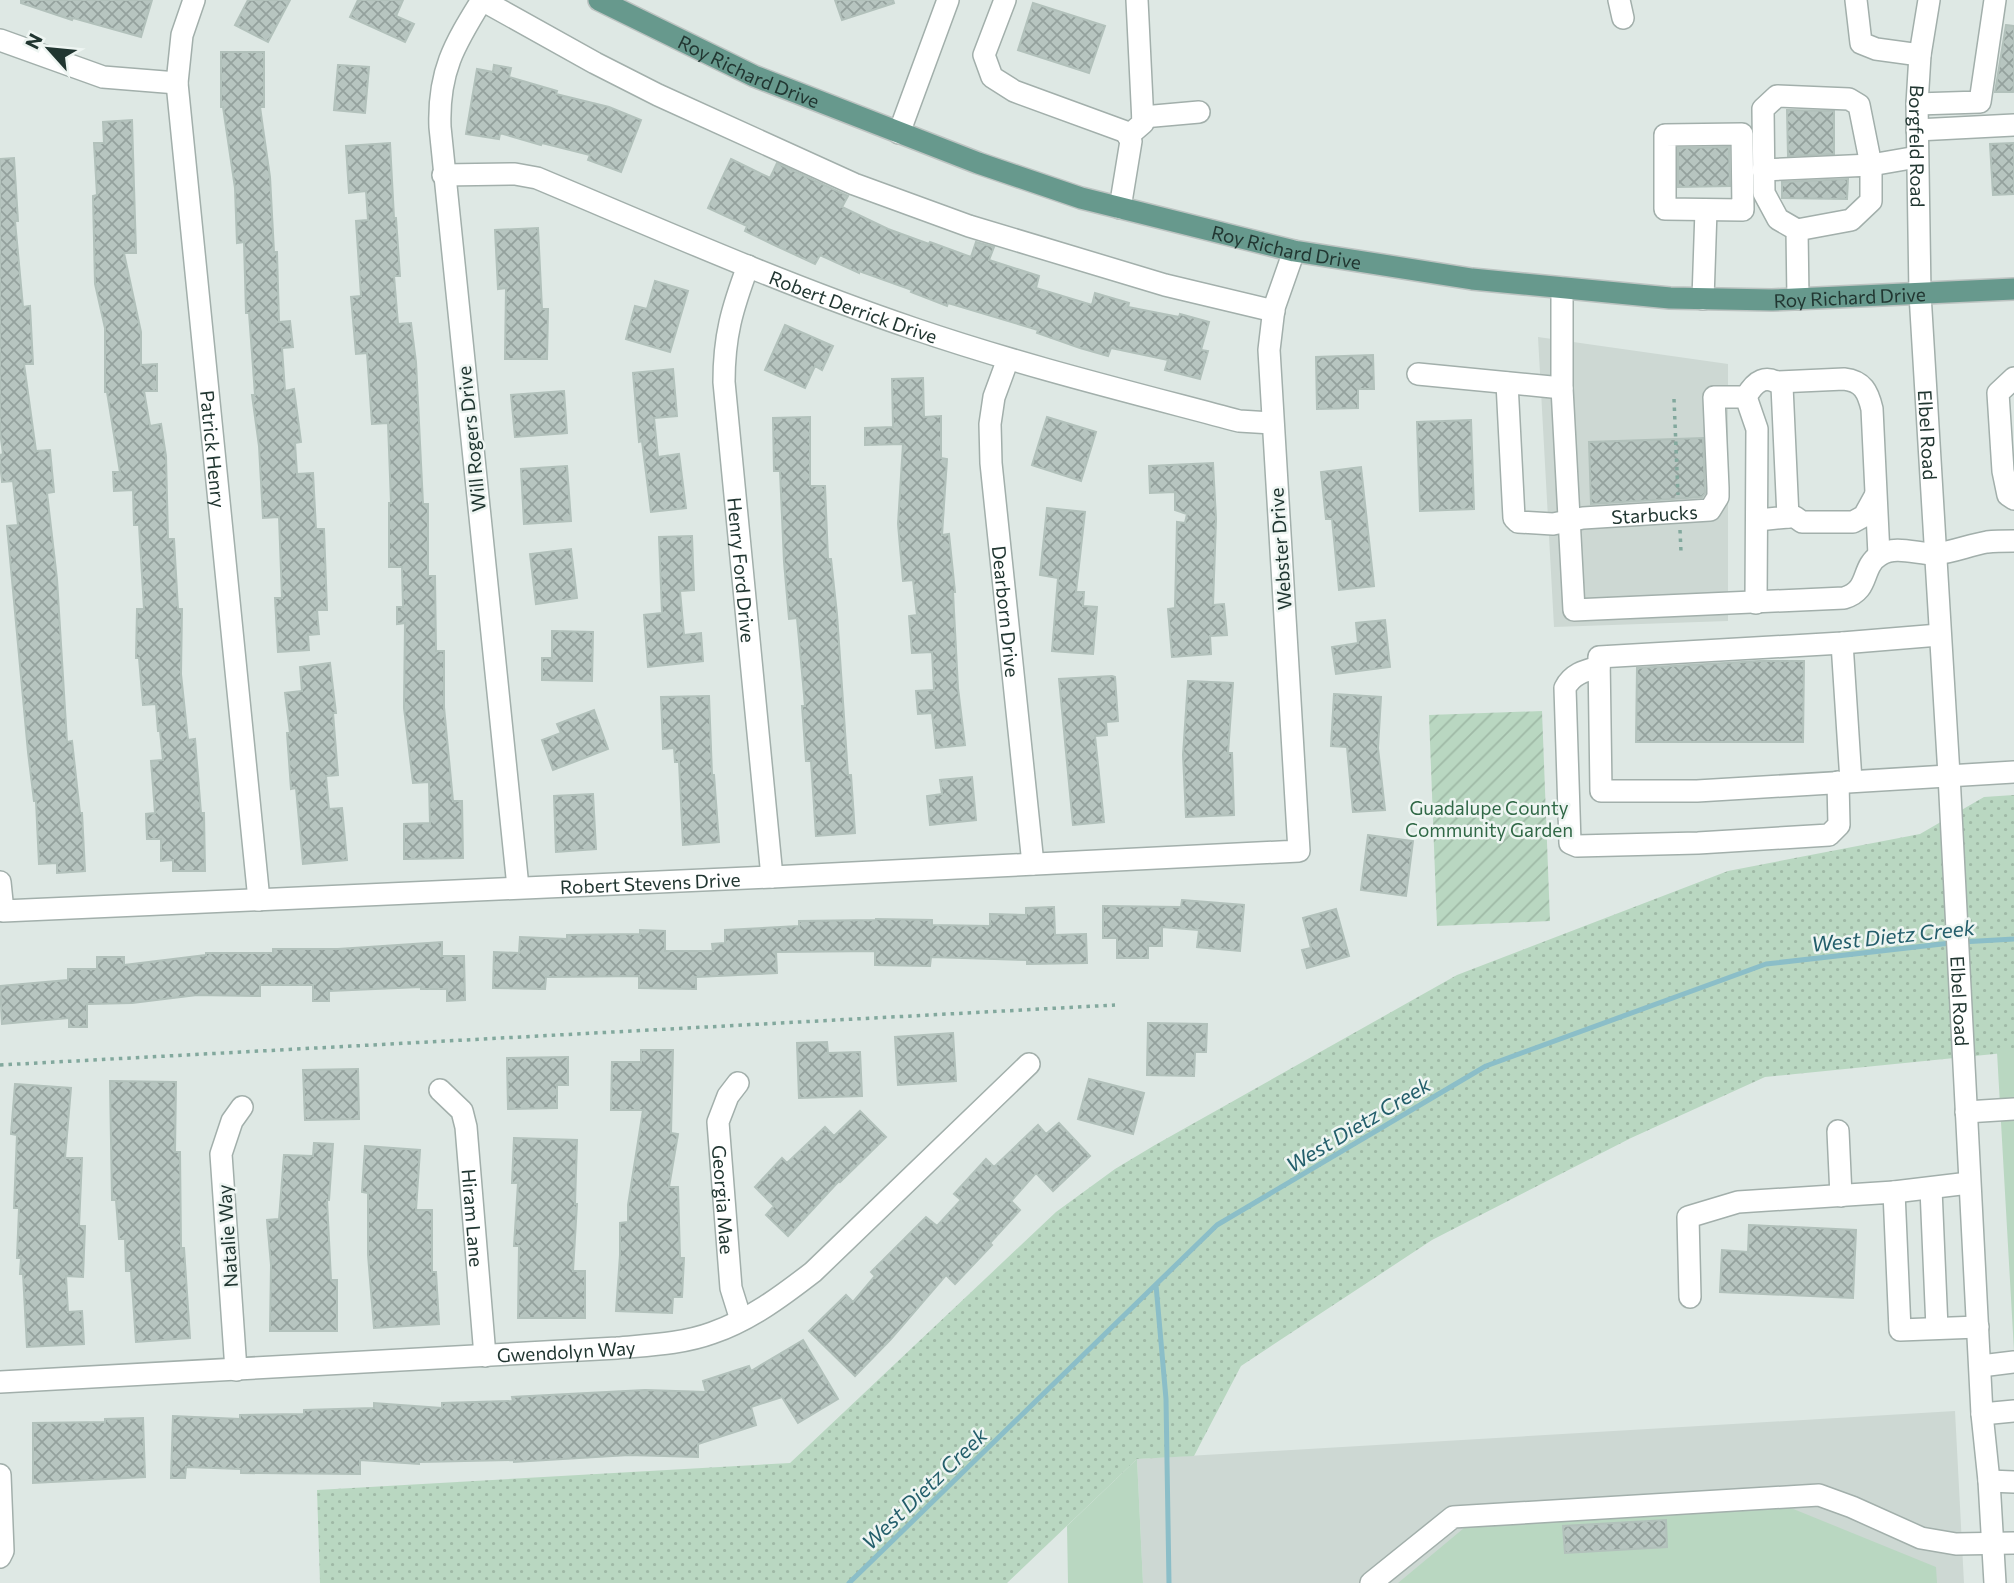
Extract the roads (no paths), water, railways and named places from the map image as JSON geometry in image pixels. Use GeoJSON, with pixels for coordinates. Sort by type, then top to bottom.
{"type":"FeatureCollection","features":[{"type":"Feature","properties":{"kind":"main road","name":"Roy Richard Drive"},"geometry":{"type":"LineString","coordinates":[[600,0],[754,76],[899,133],[1081,198],[1294,251],[1459,278],[1703,299],[1798,299],[2014,289]]}},
{"type":"Feature","properties":{"kind":"street","name":"Patrick Henry"},"geometry":{"type":"LineString","coordinates":[[194,0],[182,35],[177,83],[259,900]]}},
{"type":"Feature","properties":{"kind":"street"},"geometry":{"type":"LineString","coordinates":[[482,0],[658,95],[854,184],[969,226],[1165,285],[1274,311]]}},
{"type":"Feature","properties":{"kind":"street","name":"Will Rogers Drive"},"geometry":{"type":"LineString","coordinates":[[482,0],[457,41],[439,97],[443,175],[518,887]]}},
{"type":"Feature","properties":{"kind":"street"},"geometry":{"type":"LineString","coordinates":[[899,133],[948,0]]}},
{"type":"Feature","properties":{"kind":"street"},"geometry":{"type":"LineString","coordinates":[[1005,0],[984,55],[992,77],[1014,91],[1126,132],[1131,141],[1120,208]]}},
{"type":"Feature","properties":{"kind":"street"},"geometry":{"type":"LineString","coordinates":[[1128,136],[1143,123],[1137,0]]}},
{"type":"Feature","properties":{"kind":"street"},"geometry":{"type":"LineString","coordinates":[[1856,0],[1861,43],[1876,49],[1920,55]]}},
{"type":"Feature","properties":{"kind":"street","name":"Borgfeld Road"},"geometry":{"type":"LineString","coordinates":[[1920,294],[1917,104],[1920,55],[1929,0]]}},
{"type":"Feature","properties":{"kind":"street"},"geometry":{"type":"LineString","coordinates":[[1917,104],[1980,102],[1995,0]]}},
{"type":"Feature","properties":{"kind":"street"},"geometry":{"type":"LineString","coordinates":[[0,40],[103,77],[177,83]]}},
{"type":"Feature","properties":{"kind":"street"},"geometry":{"type":"LineString","coordinates":[[1777,96],[1849,99],[1859,105],[1871,164],[1871,201],[1851,220],[1797,230],[1778,219],[1769,206],[1764,193],[1763,170],[1763,109],[1777,96]]}},
{"type":"Feature","properties":{"kind":"street"},"geometry":{"type":"LineString","coordinates":[[1143,117],[1199,112]]}},
{"type":"Feature","properties":{"kind":"street"},"geometry":{"type":"LineString","coordinates":[[1917,130],[2014,125]]}},
{"type":"Feature","properties":{"kind":"street"},"geometry":{"type":"LineString","coordinates":[[1742,134],[1743,210],[1706,210],[1665,209],[1665,135],[1742,134]]}},
{"type":"Feature","properties":{"kind":"street"},"geometry":{"type":"LineString","coordinates":[[1763,170],[1871,164],[1917,157]]}},
{"type":"Feature","properties":{"kind":"street","name":"Robert Derrick Drive"},"geometry":{"type":"LineString","coordinates":[[443,175],[515,174],[537,178],[864,311],[1008,359],[1240,421],[1272,423]]}},
{"type":"Feature","properties":{"kind":"street"},"geometry":{"type":"LineString","coordinates":[[1703,299],[1706,210]]}},
{"type":"Feature","properties":{"kind":"street"},"geometry":{"type":"LineString","coordinates":[[1797,230],[1798,299]]}},
{"type":"Feature","properties":{"kind":"street","name":"Webster Drive"},"geometry":{"type":"LineString","coordinates":[[1294,251],[1280,286],[1269,350],[1300,850]]}},
{"type":"Feature","properties":{"kind":"street","name":"Henry Ford Drive"},"geometry":{"type":"LineString","coordinates":[[748,266],[728,326],[724,351],[724,382],[772,877]]}},
{"type":"Feature","properties":{"kind":"street"},"geometry":{"type":"LineString","coordinates":[[1562,288],[1562,388],[1574,610],[1833,600],[1853,595],[1860,589],[1867,572],[1879,555],[1872,409],[1868,392],[1854,380],[1777,382]]}},
{"type":"Feature","properties":{"kind":"street","name":"Elbel Road"},"geometry":{"type":"LineString","coordinates":[[1920,294],[1949,775],[1982,1413],[1989,1481],[1994,1583]]}},
{"type":"Feature","properties":{"kind":"street","name":"Dearborn Drive"},"geometry":{"type":"LineString","coordinates":[[1008,359],[994,397],[989,424],[991,463],[1034,863]]}},
{"type":"Feature","properties":{"kind":"street"},"geometry":{"type":"LineString","coordinates":[[1418,374],[1562,388]]}},
{"type":"Feature","properties":{"kind":"street"},"geometry":{"type":"LineString","coordinates":[[2014,378],[1998,393],[2003,471],[2008,495],[2014,499]]}},
{"type":"Feature","properties":{"kind":"street"},"geometry":{"type":"LineString","coordinates":[[1756,603],[1757,429],[1746,397],[1753,383],[1759,380],[1769,379],[1782,386],[1792,517]]}},
{"type":"Feature","properties":{"kind":"street","name":"Starbucks"},"geometry":{"type":"LineString","coordinates":[[1507,383],[1514,518],[1525,523],[1710,510],[1718,497],[1714,397],[1746,397]]}},
{"type":"Feature","properties":{"kind":"street"},"geometry":{"type":"LineString","coordinates":[[1758,520],[1792,517],[1802,522],[1853,522],[1864,516],[1875,496]]}},
{"type":"Feature","properties":{"kind":"street"},"geometry":{"type":"LineString","coordinates":[[1879,555],[1896,551],[1935,554],[1989,542],[2014,541]]}},
{"type":"Feature","properties":{"kind":"street"},"geometry":{"type":"LineString","coordinates":[[1939,635],[1599,657],[1601,791],[1697,791],[2014,772]]}},
{"type":"Feature","properties":{"kind":"street"},"geometry":{"type":"LineString","coordinates":[[1599,667],[1582,671],[1570,679],[1565,688],[1570,843],[1577,846],[1829,835],[1839,825],[1844,781],[1842,643]]}},
{"type":"Feature","properties":{"kind":"street","name":"Robert Stevens Drive"},"geometry":{"type":"LineString","coordinates":[[0,882],[3,911],[772,877],[1300,850]]}},
{"type":"Feature","properties":{"kind":"street","name":"Gwendolyn Way"},"geometry":{"type":"LineString","coordinates":[[0,1382],[485,1356],[672,1343],[712,1333],[779,1298],[813,1272],[1029,1064]]}},
{"type":"Feature","properties":{"kind":"street","name":"Georgia Mae"},"geometry":{"type":"LineString","coordinates":[[738,1083],[725,1102],[718,1122],[731,1288],[741,1320]]}},
{"type":"Feature","properties":{"kind":"street","name":"Hiram Lane"},"geometry":{"type":"LineString","coordinates":[[440,1090],[462,1111],[466,1127],[485,1356]]}},
{"type":"Feature","properties":{"kind":"street","name":"Natalie Way"},"geometry":{"type":"LineString","coordinates":[[236,1370],[221,1154],[228,1129],[242,1107]]}},
{"type":"Feature","properties":{"kind":"street"},"geometry":{"type":"LineString","coordinates":[[1966,1112],[2014,1109]]}},
{"type":"Feature","properties":{"kind":"street"},"geometry":{"type":"LineString","coordinates":[[1838,1131],[1841,1196]]}},
{"type":"Feature","properties":{"kind":"street"},"geometry":{"type":"LineString","coordinates":[[1690,1297],[1688,1217],[1738,1202],[1931,1189],[1969,1183]]}},
{"type":"Feature","properties":{"kind":"street"},"geometry":{"type":"LineString","coordinates":[[1931,1189],[1937,1328]]}},
{"type":"Feature","properties":{"kind":"street"},"geometry":{"type":"LineString","coordinates":[[1894,1192],[1900,1330],[1978,1327]]}},
{"type":"Feature","properties":{"kind":"street"},"geometry":{"type":"LineString","coordinates":[[1981,1366],[2014,1362]]}},
{"type":"Feature","properties":{"kind":"street"},"geometry":{"type":"LineString","coordinates":[[1982,1413],[2014,1411]]}},
{"type":"Feature","properties":{"kind":"street"},"geometry":{"type":"LineString","coordinates":[[0,1475],[4,1551],[0,1557]]}},
{"type":"Feature","properties":{"kind":"street"},"geometry":{"type":"LineString","coordinates":[[1989,1481],[2014,1482]]}},
{"type":"Feature","properties":{"kind":"street"},"geometry":{"type":"LineString","coordinates":[[1371,1583],[1452,1517],[1819,1496],[1852,1507],[1921,1538],[1956,1544],[2014,1543]]}},
{"type":"Feature","properties":{"kind":"street"},"geometry":{"type":"LineString","coordinates":[[1994,1583],[2003,1583]]}},
{"type":"Feature","properties":{"kind":"waterway","name":"West Dietz Creek"},"geometry":{"type":"LineString","coordinates":[[1961,942],[2014,939]]}},
{"type":"Feature","properties":{"kind":"waterway","name":"West Dietz Creek"},"geometry":{"type":"LineString","coordinates":[[849,1583],[1217,1225],[1486,1066],[1766,964],[1951,943]]}},
{"type":"Feature","properties":{"kind":"waterway"},"geometry":{"type":"LineString","coordinates":[[1156,1285],[1166,1399],[1169,1583]]}},
{"type":"Feature","properties":{"kind":"park label","name":"Guadalupe County Community Garden"},"geometry":{"type":"Point","coordinates":[1489,818]}}]}
